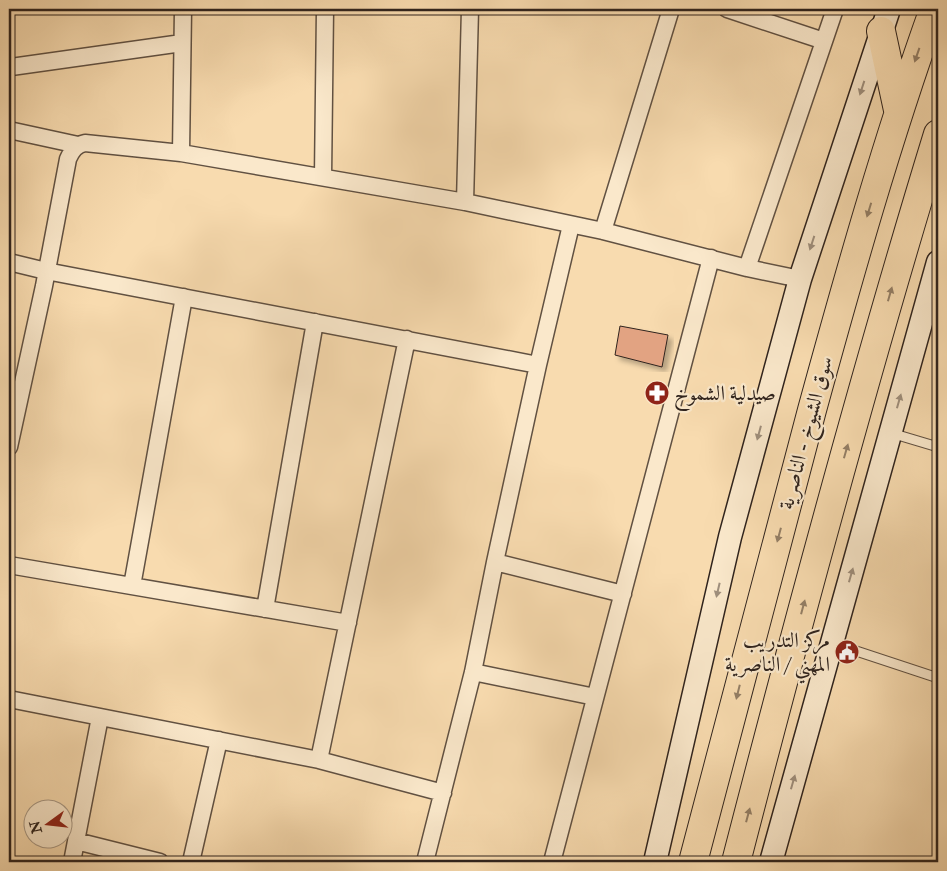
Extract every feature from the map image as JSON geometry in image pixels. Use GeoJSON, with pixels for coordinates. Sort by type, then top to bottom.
{"type":"FeatureCollection","features":[{"type":"Feature","properties":{"kind":"highway","name":"سوق الشيوخ - الناصرية"},"geometry":{"type":"LineString","coordinates":[[693,862],[788,500],[857,248],[898,110],[934,9]]}},
{"type":"Feature","properties":{"kind":"highway"},"geometry":{"type":"LineString","coordinates":[[885,20],[898,110]]}},
{"type":"Feature","properties":{"kind":"highway","name":"سوق الشيوخ - الناصرية"},"geometry":{"type":"LineString","coordinates":[[736,862],[829,511],[929,184],[938,134]]}},
{"type":"Feature","properties":{"kind":"highway"},"geometry":{"type":"LineString","coordinates":[[788,500],[829,511]]}},
{"type":"Feature","properties":{"kind":"main road"},"geometry":{"type":"LineString","coordinates":[[655,862],[730,537],[800,280],[885,20]]}},
{"type":"Feature","properties":{"kind":"main road"},"geometry":{"type":"LineString","coordinates":[[771,862],[938,262]]}},
{"type":"Feature","properties":{"kind":"street"},"geometry":{"type":"LineString","coordinates":[[181,153],[183,9]]}},
{"type":"Feature","properties":{"kind":"street"},"geometry":{"type":"LineString","coordinates":[[323,177],[325,9]]}},
{"type":"Feature","properties":{"kind":"street"},"geometry":{"type":"LineString","coordinates":[[465,202],[470,9]]}},
{"type":"Feature","properties":{"kind":"street"},"geometry":{"type":"LineString","coordinates":[[602,231],[670,9]]}},
{"type":"Feature","properties":{"kind":"street"},"geometry":{"type":"LineString","coordinates":[[727,9],[824,41]]}},
{"type":"Feature","properties":{"kind":"street"},"geometry":{"type":"LineString","coordinates":[[747,268],[835,9]]}},
{"type":"Feature","properties":{"kind":"street"},"geometry":{"type":"LineString","coordinates":[[9,66],[21,66],[182,43]]}},
{"type":"Feature","properties":{"kind":"street"},"geometry":{"type":"LineString","coordinates":[[9,130],[78,145],[92,143],[181,153],[465,202],[602,231],[800,280]]}},
{"type":"Feature","properties":{"kind":"street"},"geometry":{"type":"LineString","coordinates":[[9,447],[13,407],[46,270],[68,159],[71,151],[78,145]]}},
{"type":"Feature","properties":{"kind":"street"},"geometry":{"type":"LineString","coordinates":[[425,862],[473,672],[538,365],[571,225]]}},
{"type":"Feature","properties":{"kind":"street"},"geometry":{"type":"LineString","coordinates":[[552,862],[711,258]]}},
{"type":"Feature","properties":{"kind":"street"},"geometry":{"type":"LineString","coordinates":[[9,262],[538,365]]}},
{"type":"Feature","properties":{"kind":"street"},"geometry":{"type":"LineString","coordinates":[[132,586],[184,297]]}},
{"type":"Feature","properties":{"kind":"street"},"geometry":{"type":"LineString","coordinates":[[265,609],[315,322]]}},
{"type":"Feature","properties":{"kind":"street"},"geometry":{"type":"LineString","coordinates":[[320,760],[407,339]]}},
{"type":"Feature","properties":{"kind":"street"},"geometry":{"type":"LineString","coordinates":[[495,562],[623,594]]}},
{"type":"Feature","properties":{"kind":"street"},"geometry":{"type":"LineString","coordinates":[[9,565],[348,623]]}},
{"type":"Feature","properties":{"kind":"street"},"geometry":{"type":"LineString","coordinates":[[473,672],[596,697]]}},
{"type":"Feature","properties":{"kind":"street"},"geometry":{"type":"LineString","coordinates":[[9,699],[320,760],[443,793]]}},
{"type":"Feature","properties":{"kind":"street"},"geometry":{"type":"LineString","coordinates":[[72,862],[100,717]]}},
{"type":"Feature","properties":{"kind":"street"},"geometry":{"type":"LineString","coordinates":[[191,862],[220,740]]}},
{"type":"Feature","properties":{"kind":"street"},"geometry":{"type":"LineString","coordinates":[[76,842],[160,862]]}},
{"type":"Feature","properties":{"kind":"lane"},"geometry":{"type":"LineString","coordinates":[[891,433],[938,447]]}},
{"type":"Feature","properties":{"kind":"lane"},"geometry":{"type":"LineString","coordinates":[[832,643],[938,678]]}},
{"type":"Feature","properties":{"kind":"building"},"geometry":{"type":"Polygon","coordinates":[[[620,326],[668,335],[662,367],[615,355],[620,326]]]}},
{"type":"Feature","properties":{"kind":"place","name":"صيدلية الشموخ"},"geometry":{"type":"Point","coordinates":[657,393]}},
{"type":"Feature","properties":{"kind":"place","name":"مركز التدريب المهني / الناصرية"},"geometry":{"type":"Point","coordinates":[847,652]}}]}
